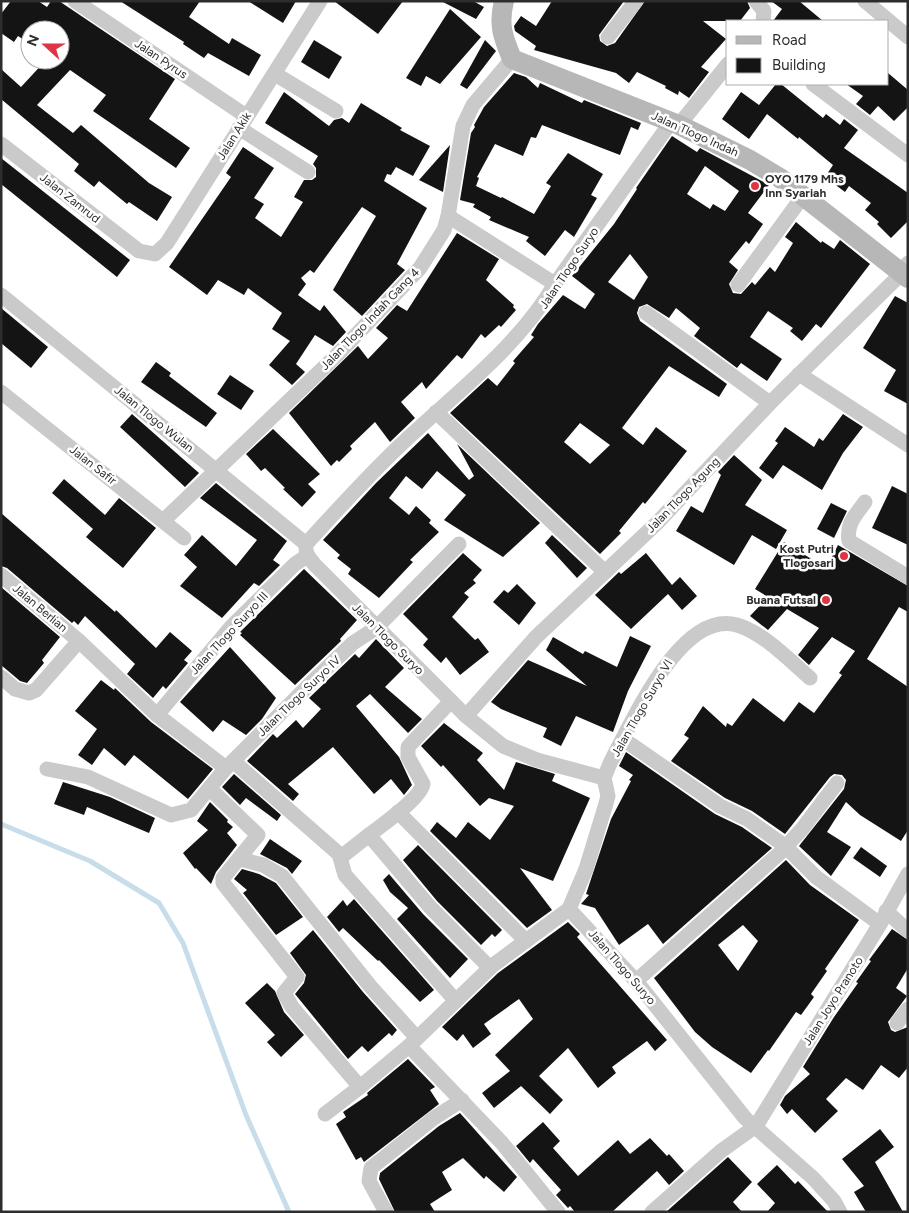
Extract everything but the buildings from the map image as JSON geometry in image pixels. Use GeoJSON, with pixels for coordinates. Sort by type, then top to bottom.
{"type":"FeatureCollection","features":[{"type":"Feature","properties":{"kind":"street","name":"Jalan Pyrus"},"geometry":{"type":"LineString","coordinates":[[75,1],[243,122],[308,172]]}},
{"type":"Feature","properties":{"kind":"street","name":"Jalan Akik"},"geometry":{"type":"LineString","coordinates":[[138,251],[155,254],[167,243],[320,1]]}},
{"type":"Feature","properties":{"kind":"street"},"geometry":{"type":"LineString","coordinates":[[504,1],[500,17],[501,30],[512,59]]}},
{"type":"Feature","properties":{"kind":"street"},"geometry":{"type":"LineString","coordinates":[[608,37],[636,1]]}},
{"type":"Feature","properties":{"kind":"street"},"geometry":{"type":"LineString","coordinates":[[756,1],[764,11],[763,20]]}},
{"type":"Feature","properties":{"kind":"street"},"geometry":{"type":"LineString","coordinates":[[865,1],[888,20]]}},
{"type":"Feature","properties":{"kind":"street"},"geometry":{"type":"LineString","coordinates":[[889,21],[908,37]]}},
{"type":"Feature","properties":{"kind":"street","name":"Jalan Tlogo Indah"},"geometry":{"type":"LineString","coordinates":[[512,59],[675,124],[750,160],[780,178],[905,272]]}},
{"type":"Feature","properties":{"kind":"street","name":"Jalan Tlogo Indah Gang 4"},"geometry":{"type":"LineString","coordinates":[[164,520],[336,356],[420,268],[444,230],[463,126],[473,105],[512,59]]}},
{"type":"Feature","properties":{"kind":"street","name":"Jalan Tlogo Suryo"},"geometry":{"type":"LineString","coordinates":[[604,778],[538,760],[508,748],[466,716],[376,628],[307,550],[362,484],[436,412],[507,348],[539,312],[556,284],[675,124],[726,66]]}},
{"type":"Feature","properties":{"kind":"street"},"geometry":{"type":"LineString","coordinates":[[275,74],[336,111]]}},
{"type":"Feature","properties":{"kind":"street"},"geometry":{"type":"LineString","coordinates":[[814,85],[908,154]]}},
{"type":"Feature","properties":{"kind":"street","name":"Jalan Zamrud"},"geometry":{"type":"LineString","coordinates":[[1,144],[138,251]]}},
{"type":"Feature","properties":{"kind":"street"},"geometry":{"type":"LineString","coordinates":[[738,285],[804,196]]}},
{"type":"Feature","properties":{"kind":"street"},"geometry":{"type":"LineString","coordinates":[[448,216],[556,284]]}},
{"type":"Feature","properties":{"kind":"street","name":"Jalan Tlogo Agung"},"geometry":{"type":"LineString","coordinates":[[466,716],[536,637],[657,523],[770,403],[905,272]]}},
{"type":"Feature","properties":{"kind":"street","name":"Jalan Tlogo Wulan"},"geometry":{"type":"LineString","coordinates":[[1,295],[217,470],[307,550]]}},
{"type":"Feature","properties":{"kind":"street"},"geometry":{"type":"LineString","coordinates":[[646,313],[770,403]]}},
{"type":"Feature","properties":{"kind":"street"},"geometry":{"type":"LineString","coordinates":[[799,374],[908,445]]}},
{"type":"Feature","properties":{"kind":"street","name":"Jalan Safir"},"geometry":{"type":"LineString","coordinates":[[1,392],[164,520],[184,538]]}},
{"type":"Feature","properties":{"kind":"street"},"geometry":{"type":"LineString","coordinates":[[436,412],[606,572]]}},
{"type":"Feature","properties":{"kind":"street"},"geometry":{"type":"LineString","coordinates":[[865,502],[850,522],[847,529],[848,541],[908,578]]}},
{"type":"Feature","properties":{"kind":"street","name":"Jalan Tlogo Suryo IV"},"geometry":{"type":"LineString","coordinates":[[47,768],[88,777],[171,815],[191,810],[230,764],[353,643],[376,628],[459,544]]}},
{"type":"Feature","properties":{"kind":"street","name":"Jalan Tlogo Suryo III"},"geometry":{"type":"LineString","coordinates":[[157,715],[230,628],[307,550]]}},
{"type":"Feature","properties":{"kind":"street","name":"Jalan Berlian"},"geometry":{"type":"LineString","coordinates":[[1,575],[79,641],[157,715],[230,764],[341,857]]}},
{"type":"Feature","properties":{"kind":"street","name":"Jalan Tlogo Suryo VI"},"geometry":{"type":"LineString","coordinates":[[604,778],[623,739],[666,664],[682,644],[696,632],[723,622],[739,625],[763,639],[810,678]]}},
{"type":"Feature","properties":{"kind":"street"},"geometry":{"type":"LineString","coordinates":[[1,677],[15,689],[29,693],[36,690],[79,641]]}},
{"type":"Feature","properties":{"kind":"street"},"geometry":{"type":"LineString","coordinates":[[451,701],[408,746],[408,757],[423,787],[398,812],[341,857],[345,875],[455,1000]]}},
{"type":"Feature","properties":{"kind":"street"},"geometry":{"type":"LineString","coordinates":[[623,739],[720,806],[747,819],[785,846],[816,877],[908,931]]}},
{"type":"Feature","properties":{"kind":"street"},"geometry":{"type":"LineString","coordinates":[[325,1114],[413,1042],[490,968],[569,909],[586,869],[608,796],[604,778]]}},
{"type":"Feature","properties":{"kind":"street"},"geometry":{"type":"LineString","coordinates":[[636,980],[762,870],[802,829],[837,784]]}},
{"type":"Feature","properties":{"kind":"street"},"geometry":{"type":"LineString","coordinates":[[210,789],[257,832],[257,839],[223,878],[223,883],[297,977],[284,993],[292,1007],[360,1087]]}},
{"type":"Feature","properties":{"kind":"street"},"geometry":{"type":"LineString","coordinates":[[398,812],[526,941]]}},
{"type":"Feature","properties":{"kind":"street"},"geometry":{"type":"LineString","coordinates":[[369,835],[430,907],[490,968]]}},
{"type":"Feature","properties":{"kind":"street"},"geometry":{"type":"LineString","coordinates":[[240,859],[263,865],[282,876],[413,1042],[462,1100],[502,1143],[558,1212]]}},
{"type":"Feature","properties":{"kind":"street","name":"Jalan Joyo Pranoto"},"geometry":{"type":"LineString","coordinates":[[756,1126],[908,874]]}},
{"type":"Feature","properties":{"kind":"street","name":"Jalan Tlogo Suryo"},"geometry":{"type":"LineString","coordinates":[[569,909],[636,980],[745,1118],[813,1178],[834,1201],[840,1212]]}},
{"type":"Feature","properties":{"kind":"street"},"geometry":{"type":"LineString","coordinates":[[897,1023],[908,1009]]}},
{"type":"Feature","properties":{"kind":"street"},"geometry":{"type":"LineString","coordinates":[[386,1212],[369,1181],[371,1168],[434,1118],[462,1100]]}},
{"type":"Feature","properties":{"kind":"street"},"geometry":{"type":"LineString","coordinates":[[652,1212],[720,1151],[756,1126]]}},
{"type":"Feature","properties":{"kind":"waterway"},"geometry":{"type":"LineString","coordinates":[[1,824],[90,861],[159,903],[183,943],[246,1115],[289,1212]]}},
{"type":"Feature","properties":{"kind":"place","name":"OYO 1179 Mhs Inn Syariah"},"geometry":{"type":"Point","coordinates":[755,186]}},
{"type":"Feature","properties":{"kind":"place","name":"Kost Putri Tlogosari"},"geometry":{"type":"Point","coordinates":[844,556]}},
{"type":"Feature","properties":{"kind":"place","name":"Buana Futsal"},"geometry":{"type":"Point","coordinates":[826,600]}}]}
